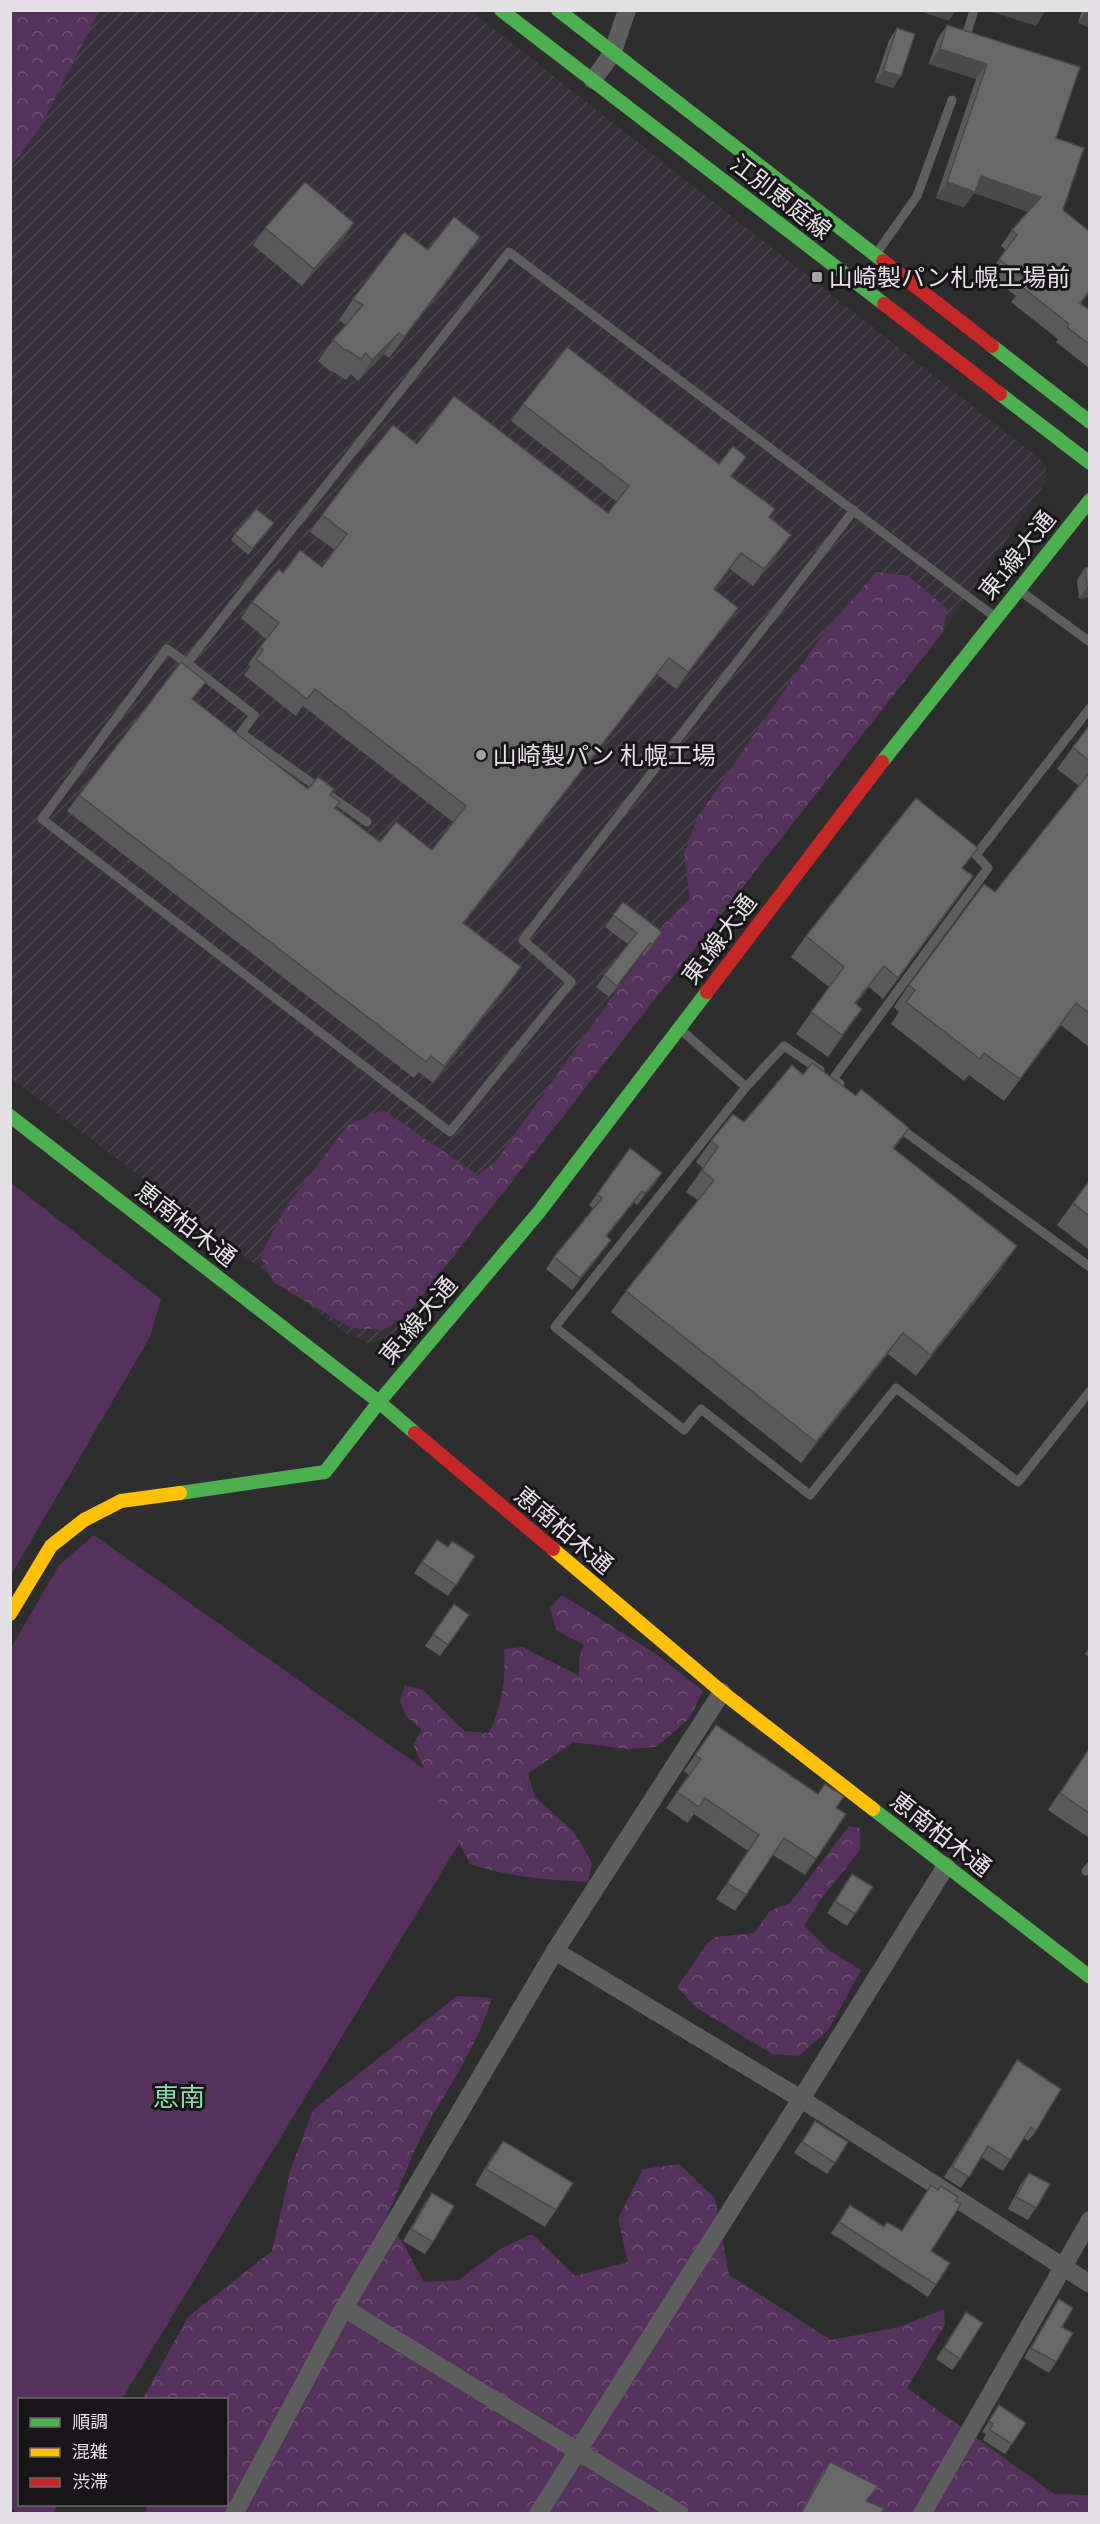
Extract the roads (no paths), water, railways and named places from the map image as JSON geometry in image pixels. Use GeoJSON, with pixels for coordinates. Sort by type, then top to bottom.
{"type":"FeatureCollection","features":[{"type":"Feature","properties":{"kind":"street","name":"江別恵庭線"},"geometry":{"type":"LineString","coordinates":[[501,10],[1089,464]]}},
{"type":"Feature","properties":{"kind":"street","name":"江別恵庭線"},"geometry":{"type":"LineString","coordinates":[[558,10],[1089,422]]}},
{"type":"Feature","properties":{"kind":"street"},"geometry":{"type":"LineString","coordinates":[[593,81],[612,54],[627,10]]}},
{"type":"Feature","properties":{"kind":"street","name":"東1線大通"},"geometry":{"type":"LineString","coordinates":[[10,1614],[51,1546],[84,1520],[121,1501],[325,1472],[379,1402],[539,1212],[995,617],[1089,500]]}},
{"type":"Feature","properties":{"kind":"street","name":"恵南柏木通"},"geometry":{"type":"LineString","coordinates":[[10,1116],[379,1402],[722,1692],[1089,1977]]}},
{"type":"Feature","properties":{"kind":"street"},"geometry":{"type":"LineString","coordinates":[[234,2514],[344,2307],[555,1952],[722,1692]]}},
{"type":"Feature","properties":{"kind":"street"},"geometry":{"type":"LineString","coordinates":[[538,2514],[946,1866]]}},
{"type":"Feature","properties":{"kind":"street"},"geometry":{"type":"LineString","coordinates":[[555,1952],[801,2099],[1089,2284]]}},
{"type":"Feature","properties":{"kind":"street"},"geometry":{"type":"LineString","coordinates":[[922,2514],[1089,2220]]}},
{"type":"Feature","properties":{"kind":"street"},"geometry":{"type":"LineString","coordinates":[[344,2307],[680,2514]]}},
{"type":"Feature","properties":{"kind":"lane"},"geometry":{"type":"LineString","coordinates":[[967,33],[974,10]]}},
{"type":"Feature","properties":{"kind":"lane"},"geometry":{"type":"LineString","coordinates":[[874,256],[917,196],[952,100]]}},
{"type":"Feature","properties":{"kind":"lane"},"geometry":{"type":"LineString","coordinates":[[186,663],[509,252],[995,617]]}},
{"type":"Feature","properties":{"kind":"lane"},"geometry":{"type":"LineString","coordinates":[[367,822],[241,733],[254,715],[167,649],[42,819],[450,1132],[571,982],[523,940],[854,510]]}},
{"type":"Feature","properties":{"kind":"lane"},"geometry":{"type":"LineString","coordinates":[[1019,590],[1089,642]]}},
{"type":"Feature","properties":{"kind":"lane"},"geometry":{"type":"LineString","coordinates":[[833,1078],[988,868],[976,855],[1089,708]]}},
{"type":"Feature","properties":{"kind":"lane"},"geometry":{"type":"LineString","coordinates":[[679,1028],[746,1087]]}},
{"type":"Feature","properties":{"kind":"lane"},"geometry":{"type":"LineString","coordinates":[[852,1092],[784,1046],[746,1087],[555,1327],[684,1430],[702,1409],[810,1495],[896,1388],[1018,1482],[1089,1391]]}},
{"type":"Feature","properties":{"kind":"lane"},"geometry":{"type":"LineString","coordinates":[[890,1120],[1089,1267]]}},
{"type":"Feature","properties":{"kind":"place","name":"山崎製パン札幌工場前"},"geometry":{"type":"Point","coordinates":[817,277]}},
{"type":"Feature","properties":{"kind":"place","name":"山崎製パン 札幌工場"},"geometry":{"type":"Point","coordinates":[481,755]}},
{"type":"Feature","properties":{"kind":"district","name":"恵南"},"geometry":{"type":"Point","coordinates":[179,2097]}}]}
